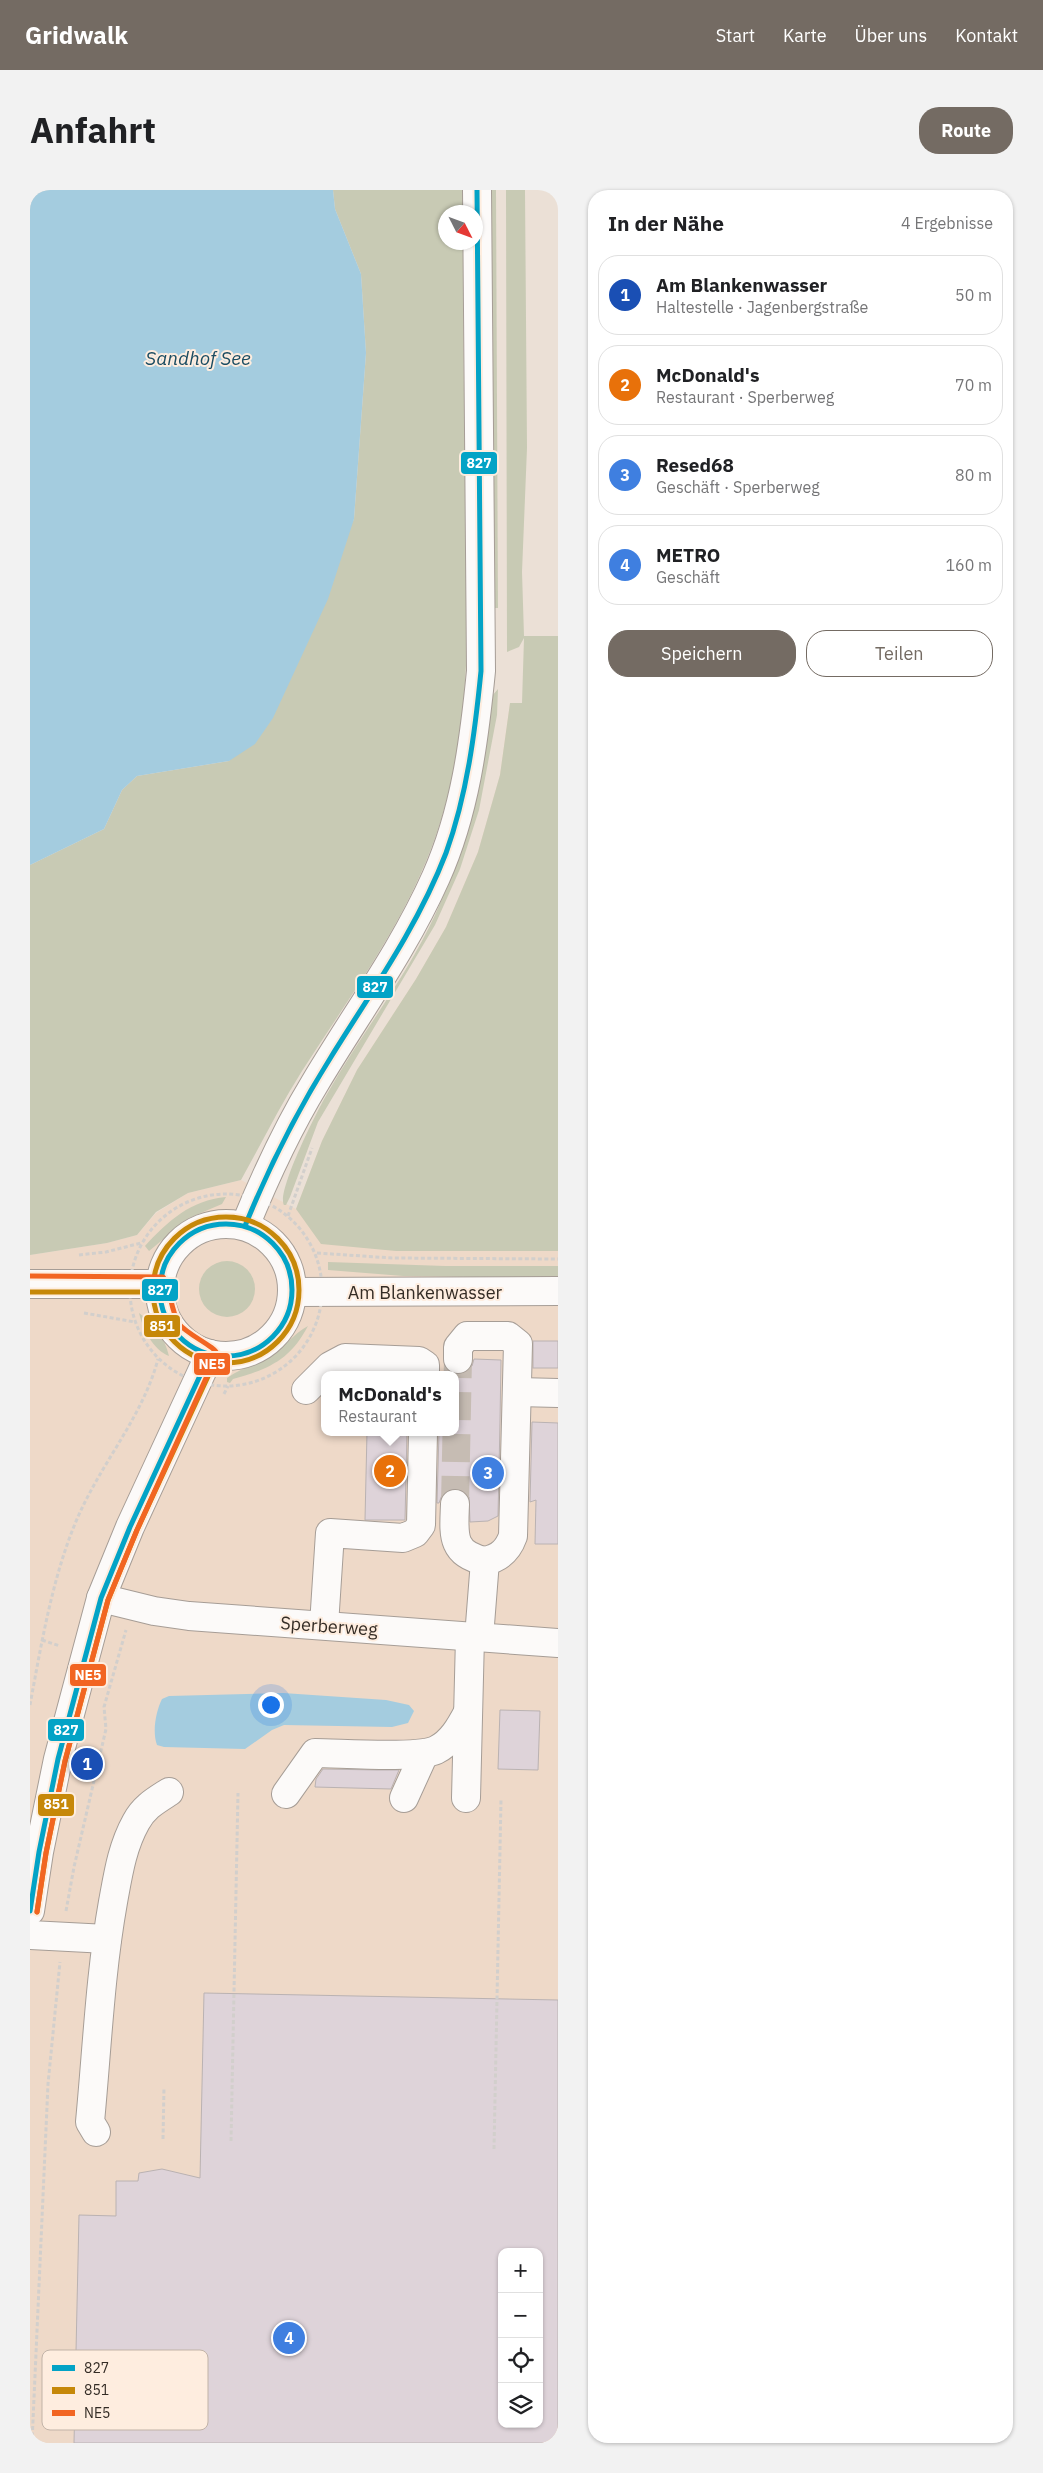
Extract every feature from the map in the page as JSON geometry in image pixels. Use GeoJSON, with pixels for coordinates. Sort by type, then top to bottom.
{"type":"FeatureCollection","features":[{"type":"Feature","properties":{"kind":"street"},"geometry":{"type":"LineString","coordinates":[[245,1226],[281,1144],[311,1090],[390,966],[416,920],[454,830],[467,781],[476,727],[481,671],[476,190]]}},
{"type":"Feature","properties":{"kind":"street"},"geometry":{"type":"LineString","coordinates":[[224,1223],[245,1226],[264,1236],[280,1251],[290,1271],[292,1292],[289,1312],[279,1329],[265,1343],[247,1353],[228,1356],[210,1354],[188,1345],[173,1329],[163,1310],[160,1284],[163,1268],[173,1251],[187,1236],[224,1223]]}},
{"type":"Feature","properties":{"kind":"street"},"geometry":{"type":"LineString","coordinates":[[30,1284],[160,1284]]}},
{"type":"Feature","properties":{"kind":"street","name":"Am Blankenwasser"},"geometry":{"type":"LineString","coordinates":[[292,1292],[558,1291]]}},
{"type":"Feature","properties":{"kind":"street"},"geometry":{"type":"LineString","coordinates":[[455,1504],[454,1535],[457,1545],[464,1554],[485,1561],[493,1560],[502,1554],[509,1546],[513,1536],[519,1348],[512,1338],[467,1336],[458,1347],[458,1359]]}},
{"type":"Feature","properties":{"kind":"street"},"geometry":{"type":"LineString","coordinates":[[30,1911],[39,1852],[58,1759],[101,1598],[130,1527],[210,1354]]}},
{"type":"Feature","properties":{"kind":"street"},"geometry":{"type":"LineString","coordinates":[[325,1371],[345,1358],[419,1361],[425,1364],[425,1371]]}},
{"type":"Feature","properties":{"kind":"street"},"geometry":{"type":"LineString","coordinates":[[306,1390],[321,1375]]}},
{"type":"Feature","properties":{"kind":"street"},"geometry":{"type":"LineString","coordinates":[[518,1392],[558,1393]]}},
{"type":"Feature","properties":{"kind":"street"},"geometry":{"type":"LineString","coordinates":[[324,1625],[330,1533],[403,1538],[415,1533],[422,1521],[424,1436]]}},
{"type":"Feature","properties":{"kind":"street"},"geometry":{"type":"LineString","coordinates":[[466,1798],[468,1712],[485,1561]]}},
{"type":"Feature","properties":{"kind":"street","name":"Sperberweg"},"geometry":{"type":"LineString","coordinates":[[101,1598],[154,1611],[189,1616],[558,1643]]}},
{"type":"Feature","properties":{"kind":"street"},"geometry":{"type":"LineString","coordinates":[[286,1794],[315,1752],[424,1754],[447,1742],[457,1732],[468,1712]]}},
{"type":"Feature","properties":{"kind":"street"},"geometry":{"type":"LineString","coordinates":[[404,1798],[424,1754]]}},
{"type":"Feature","properties":{"kind":"street"},"geometry":{"type":"LineString","coordinates":[[96,2132],[90,2122],[107,1939],[121,1859],[136,1821],[148,1805],[169,1792]]}},
{"type":"Feature","properties":{"kind":"street"},"geometry":{"type":"LineString","coordinates":[[30,1935],[107,1939]]}},
{"type":"Feature","properties":{"kind":"path"},"geometry":{"type":"LineString","coordinates":[[232,1193],[256,1198],[274,1206],[288,1216],[317,1253],[323,1292],[320,1313],[310,1337],[294,1358],[275,1373],[252,1383],[228,1386],[197,1382],[158,1359],[146,1344],[135,1322],[130,1303],[130,1283],[134,1263],[142,1243],[158,1222],[179,1205],[204,1196],[232,1193]]}},
{"type":"Feature","properties":{"kind":"path"},"geometry":{"type":"LineString","coordinates":[[78,1255],[106,1252],[142,1243]]}},
{"type":"Feature","properties":{"kind":"path"},"geometry":{"type":"LineString","coordinates":[[317,1253],[392,1258],[558,1259]]}},
{"type":"Feature","properties":{"kind":"path"},"geometry":{"type":"LineString","coordinates":[[75,1312],[135,1322]]}},
{"type":"Feature","properties":{"kind":"path"},"geometry":{"type":"LineString","coordinates":[[30,1705],[43,1631],[76,1521],[91,1490],[145,1397],[158,1359]]}},
{"type":"Feature","properties":{"kind":"path"},"geometry":{"type":"LineString","coordinates":[[231,2141],[238,1793]]}},
{"type":"Feature","properties":{"kind":"path"},"geometry":{"type":"LineString","coordinates":[[494,2149],[501,1799]]}},
{"type":"Feature","properties":{"kind":"path"},"geometry":{"type":"LineString","coordinates":[[163,2139],[164,2087]]}},
{"type":"Feature","properties":{"kind":"shaded area"},"geometry":{"type":"Polygon","coordinates":[[[510,703],[514,1251],[558,1251],[558,2443],[30,2443],[30,1255],[107,1243],[137,1235],[156,1213],[188,1193],[241,1180],[296,1209],[322,1141],[357,1070],[416,979],[446,927],[478,852],[500,775],[510,703]]]}},
{"type":"Feature","properties":{"kind":"green space"},"geometry":{"type":"Polygon","coordinates":[[[333,190],[463,190],[463,205],[438,205],[438,250],[463,250],[467,583],[466,669],[457,754],[448,796],[435,838],[408,900],[375,958],[294,1084],[241,1180],[188,1193],[156,1212],[137,1235],[107,1243],[30,1255],[30,865],[104,829],[122,790],[137,776],[229,761],[354,519],[366,353],[361,274],[335,209],[333,190]]]}},
{"type":"Feature","properties":{"kind":"green space"},"geometry":{"type":"Polygon","coordinates":[[[489,190],[496,190],[498,608],[494,608],[489,190]]]}},
{"type":"Feature","properties":{"kind":"green space"},"geometry":{"type":"Polygon","coordinates":[[[506,190],[525,190],[527,448],[522,572],[524,636],[558,636],[558,1251],[396,1251],[321,1244],[296,1209],[322,1141],[357,1070],[416,979],[446,927],[478,852],[500,775],[510,703],[522,703],[524,638],[519,647],[507,652],[506,190]]]}},
{"type":"Feature","properties":{"kind":"green space"},"geometry":{"type":"Polygon","coordinates":[[[498,689],[497,715],[479,810],[460,869],[435,925],[318,1122],[290,1197],[286,1205],[284,1205],[283,1197],[286,1184],[315,1116],[340,1072],[411,961],[446,889],[465,835],[484,753],[492,696],[498,689]]]}},
{"type":"Feature","properties":{"kind":"green space"},"geometry":{"type":"Polygon","coordinates":[[[226,1197],[222,1204],[189,1218],[149,1251],[145,1246],[162,1228],[181,1213],[202,1202],[226,1197]]]}},
{"type":"Feature","properties":{"kind":"green space"},"geometry":{"type":"Polygon","coordinates":[[[221,1261],[233,1261],[243,1265],[251,1273],[255,1289],[251,1305],[243,1313],[233,1317],[221,1317],[211,1313],[203,1305],[199,1295],[199,1283],[203,1273],[211,1265],[221,1261]]]}},
{"type":"Feature","properties":{"kind":"green space"},"geometry":{"type":"Polygon","coordinates":[[[328,1262],[445,1266],[558,1266],[558,1278],[403,1276],[328,1270],[328,1262]]]}},
{"type":"Feature","properties":{"kind":"green space"},"geometry":{"type":"Polygon","coordinates":[[[139,1313],[158,1332],[169,1356],[154,1344],[143,1326],[139,1313]]]}},
{"type":"Feature","properties":{"kind":"green space"},"geometry":{"type":"Polygon","coordinates":[[[308,1326],[294,1347],[277,1362],[233,1379],[230,1383],[227,1382],[227,1378],[273,1354],[308,1326]]]}},
{"type":"Feature","properties":{"kind":"water","name":"Sandhof See"},"geometry":{"type":"Polygon","coordinates":[[[30,190],[333,190],[335,209],[361,274],[366,353],[354,519],[328,599],[273,718],[255,744],[229,761],[137,776],[122,790],[104,829],[30,865],[30,190]]]}},
{"type":"Feature","properties":{"kind":"water"},"geometry":{"type":"Polygon","coordinates":[[[283,1693],[386,1700],[409,1705],[414,1711],[408,1723],[392,1727],[284,1725],[272,1730],[245,1749],[164,1747],[157,1745],[155,1734],[156,1715],[162,1699],[169,1696],[283,1693]]]}},
{"type":"Feature","properties":{"kind":"building"},"geometry":{"type":"Polygon","coordinates":[[[533,1341],[558,1341],[558,1368],[533,1368],[533,1341]]]}},
{"type":"Feature","properties":{"kind":"building"},"geometry":{"type":"Polygon","coordinates":[[[474,1359],[501,1360],[498,1516],[488,1521],[470,1522],[469,1497],[463,1491],[456,1488],[448,1490],[442,1495],[439,1503],[437,1503],[439,1436],[459,1436],[459,1373],[466,1372],[472,1366],[474,1359]]]}},
{"type":"Feature","properties":{"kind":"building"},"geometry":{"type":"Polygon","coordinates":[[[532,1422],[558,1423],[558,1544],[535,1544],[536,1500],[530,1502],[532,1422]]]}},
{"type":"Feature","properties":{"kind":"building"},"geometry":{"type":"Polygon","coordinates":[[[367,1436],[407,1436],[405,1520],[365,1520],[367,1436]]]}},
{"type":"Feature","properties":{"kind":"building"},"geometry":{"type":"Polygon","coordinates":[[[500,1710],[540,1711],[538,1770],[498,1769],[500,1710]]]}},
{"type":"Feature","properties":{"kind":"building"},"geometry":{"type":"Polygon","coordinates":[[[323,1769],[399,1770],[391,1789],[315,1787],[316,1779],[323,1769]]]}},
{"type":"Feature","properties":{"kind":"building"},"geometry":{"type":"Polygon","coordinates":[[[204,1993],[558,2000],[558,2443],[74,2443],[74,2430],[208,2430],[208,2350],[76,2350],[79,2215],[116,2216],[116,2181],[138,2181],[139,2173],[162,2169],[200,2178],[204,1993]]]}},
{"type":"Feature","properties":{"kind":"tunnel"},"geometry":{"type":"LineString","coordinates":[[458,1359],[458,1371]]}},
{"type":"Feature","properties":{"kind":"tunnel"},"geometry":{"type":"LineString","coordinates":[[455,1504],[456,1436]]}},
{"type":"Feature","properties":{"kind":"transit line","name":"827"},"geometry":{"type":"LineString","coordinates":[[245,1226],[295,1119],[393,958],[422,906],[446,853],[465,786],[473,740],[481,671],[477,190]]}},
{"type":"Feature","properties":{"kind":"transit line","name":"851"},"geometry":{"type":"LineString","coordinates":[[226,1217],[254,1222],[278,1238],[294,1262],[299,1290],[294,1318],[278,1342],[254,1358],[226,1363],[198,1358],[174,1342],[158,1318],[153,1290],[158,1262],[174,1238],[198,1222],[226,1217]]}},
{"type":"Feature","properties":{"kind":"transit line","name":"827"},"geometry":{"type":"LineString","coordinates":[[226,1224],[239,1225],[251,1229],[273,1243],[287,1265],[291,1277],[292,1290],[291,1303],[287,1315],[273,1337],[251,1351],[239,1355],[226,1356],[213,1355],[201,1351],[179,1337],[165,1315],[161,1303],[160,1290],[161,1277],[165,1265],[179,1243],[201,1229],[213,1225],[226,1224]]}},
{"type":"Feature","properties":{"kind":"transit line","name":"NE5"},"geometry":{"type":"LineString","coordinates":[[30,1276],[163,1277],[179,1324],[212,1348],[217,1354],[137,1530],[108,1600],[65,1761],[46,1853],[37,1912]]}},
{"type":"Feature","properties":{"kind":"transit line","name":"851"},"geometry":{"type":"LineString","coordinates":[[30,1292],[160,1292]]}},
{"type":"Feature","properties":{"kind":"transit line","name":"827"},"geometry":{"type":"LineString","coordinates":[[30,1911],[39,1852],[58,1759],[101,1598],[130,1527],[210,1354]]}},
{"type":"Feature","properties":{"kind":"transit line","name":"851"},"geometry":{"type":"LineString","coordinates":[[37,1912],[46,1853],[65,1761],[108,1600],[137,1530],[217,1357]]}},
{"type":"Feature","properties":{"kind":"place","name":"McDonald's"},"geometry":{"type":"Point","coordinates":[390,1471]}},
{"type":"Feature","properties":{"kind":"place","name":"Resed68"},"geometry":{"type":"Point","coordinates":[488,1473]}},
{"type":"Feature","properties":{"kind":"place","name":"Am Blankenwasser"},"geometry":{"type":"Point","coordinates":[87,1764]}},
{"type":"Feature","properties":{"kind":"place","name":"METRO"},"geometry":{"type":"Point","coordinates":[289,2338]}}]}
